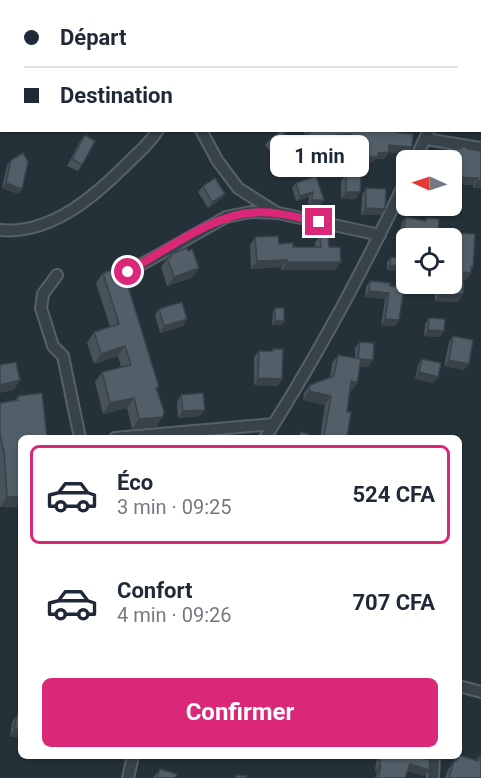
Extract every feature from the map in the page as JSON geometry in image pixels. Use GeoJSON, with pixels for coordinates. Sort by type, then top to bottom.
{"type":"FeatureCollection","features":[{"type":"Feature","properties":{"kind":"street"},"geometry":{"type":"LineString","coordinates":[[0,230],[30,230],[59,218],[105,186],[156,132]]}},
{"type":"Feature","properties":{"kind":"street"},"geometry":{"type":"LineString","coordinates":[[202,132],[217,160],[238,188],[278,213]]}},
{"type":"Feature","properties":{"kind":"street"},"geometry":{"type":"LineString","coordinates":[[420,150],[427,135],[481,148]]}},
{"type":"Feature","properties":{"kind":"street"},"geometry":{"type":"LineString","coordinates":[[267,435],[314,360],[396,201]]}},
{"type":"Feature","properties":{"kind":"street"},"geometry":{"type":"LineString","coordinates":[[128,272],[226,217],[251,212],[278,213],[380,235]]}},
{"type":"Feature","properties":{"kind":"street"},"geometry":{"type":"LineString","coordinates":[[57,275],[43,294],[41,308],[53,346],[63,356],[79,435]]}},
{"type":"Feature","properties":{"kind":"street"},"geometry":{"type":"LineString","coordinates":[[149,435],[274,424]]}},
{"type":"Feature","properties":{"kind":"street"},"geometry":{"type":"LineString","coordinates":[[462,687],[481,692]]}},
{"type":"Feature","properties":{"kind":"street"},"geometry":{"type":"LineString","coordinates":[[128,778],[132,759]]}},
{"type":"Feature","properties":{"kind":"street"},"geometry":{"type":"LineString","coordinates":[[433,778],[434,759]]}},
{"type":"Feature","properties":{"kind":"building"},"geometry":{"type":"Polygon","coordinates":[[[279,132],[284,132],[289,139],[276,148],[270,139],[279,132]]]}},
{"type":"Feature","properties":{"kind":"building"},"geometry":{"type":"Polygon","coordinates":[[[310,132],[413,134],[412,147],[389,145],[389,152],[378,153],[378,156],[353,158],[351,134],[329,136],[329,138],[309,143],[316,154],[302,163],[290,146],[310,132]]]}},
{"type":"Feature","properties":{"kind":"building"},"geometry":{"type":"Polygon","coordinates":[[[85,135],[95,141],[82,165],[72,159],[85,135]]]}},
{"type":"Feature","properties":{"kind":"building"},"geometry":{"type":"Polygon","coordinates":[[[464,146],[481,151],[481,181],[478,178],[462,177],[462,150],[452,150],[464,146]]]}},
{"type":"Feature","properties":{"kind":"building"},"geometry":{"type":"Polygon","coordinates":[[[23,153],[28,162],[22,189],[6,183],[11,160],[23,153]]]}},
{"type":"Feature","properties":{"kind":"building"},"geometry":{"type":"Polygon","coordinates":[[[314,170],[324,200],[312,200],[313,192],[300,196],[296,183],[313,177],[314,170]]]}},
{"type":"Feature","properties":{"kind":"building"},"geometry":{"type":"Polygon","coordinates":[[[346,175],[361,175],[360,192],[346,192],[346,175]]]}},
{"type":"Feature","properties":{"kind":"building"},"geometry":{"type":"Polygon","coordinates":[[[215,178],[225,194],[212,202],[203,186],[215,178]]]}},
{"type":"Feature","properties":{"kind":"building"},"geometry":{"type":"Polygon","coordinates":[[[366,188],[386,189],[385,209],[366,208],[366,188]]]}},
{"type":"Feature","properties":{"kind":"building"},"geometry":{"type":"Polygon","coordinates":[[[406,217],[426,221],[426,218],[439,219],[438,228],[404,228],[406,217]]]}},
{"type":"Feature","properties":{"kind":"building"},"geometry":{"type":"Polygon","coordinates":[[[462,233],[475,234],[473,267],[471,267],[471,273],[464,272],[463,294],[462,233]]]}},
{"type":"Feature","properties":{"kind":"building"},"geometry":{"type":"Polygon","coordinates":[[[328,234],[329,247],[340,247],[341,262],[257,261],[255,237],[278,236],[279,244],[293,243],[293,247],[321,247],[320,235],[328,234]]]}},
{"type":"Feature","properties":{"kind":"building"},"geometry":{"type":"Polygon","coordinates":[[[187,248],[188,251],[192,249],[199,268],[174,277],[167,258],[171,257],[170,254],[187,248]]]}},
{"type":"Feature","properties":{"kind":"building"},"geometry":{"type":"Polygon","coordinates":[[[391,257],[396,257],[396,266],[390,265],[391,257]]]}},
{"type":"Feature","properties":{"kind":"building"},"geometry":{"type":"Polygon","coordinates":[[[122,267],[159,387],[156,388],[164,411],[163,417],[139,419],[134,398],[110,403],[102,372],[131,365],[125,346],[101,354],[94,332],[119,324],[103,273],[122,267]]]}},
{"type":"Feature","properties":{"kind":"building"},"geometry":{"type":"Polygon","coordinates":[[[370,281],[390,283],[390,286],[396,287],[396,294],[403,294],[399,320],[385,319],[389,293],[369,291],[370,281]]]}},
{"type":"Feature","properties":{"kind":"building"},"geometry":{"type":"Polygon","coordinates":[[[182,302],[187,319],[164,326],[159,309],[182,302]]]}},
{"type":"Feature","properties":{"kind":"building"},"geometry":{"type":"Polygon","coordinates":[[[275,308],[284,308],[284,321],[275,321],[275,308]]]}},
{"type":"Feature","properties":{"kind":"building"},"geometry":{"type":"Polygon","coordinates":[[[429,318],[445,319],[444,331],[428,330],[429,318]]]}},
{"type":"Feature","properties":{"kind":"building"},"geometry":{"type":"Polygon","coordinates":[[[453,336],[473,340],[469,364],[449,360],[453,336]]]}},
{"type":"Feature","properties":{"kind":"building"},"geometry":{"type":"Polygon","coordinates":[[[360,342],[374,343],[373,360],[358,359],[360,342]]]}},
{"type":"Feature","properties":{"kind":"building"},"geometry":{"type":"Polygon","coordinates":[[[273,349],[283,349],[282,379],[258,378],[259,351],[273,351],[273,349]]]}},
{"type":"Feature","properties":{"kind":"building"},"geometry":{"type":"Polygon","coordinates":[[[338,355],[361,359],[357,383],[351,381],[347,412],[351,412],[347,435],[324,435],[331,396],[309,391],[310,385],[334,376],[338,355]]]}},
{"type":"Feature","properties":{"kind":"building"},"geometry":{"type":"Polygon","coordinates":[[[422,359],[441,363],[438,377],[419,372],[422,359]]]}},
{"type":"Feature","properties":{"kind":"building"},"geometry":{"type":"Polygon","coordinates":[[[16,362],[20,380],[0,385],[0,365],[16,362]]]}},
{"type":"Feature","properties":{"kind":"building"},"geometry":{"type":"Polygon","coordinates":[[[42,393],[47,435],[18,435],[18,496],[7,497],[4,449],[0,433],[0,403],[18,400],[18,396],[42,393]]]}},
{"type":"Feature","properties":{"kind":"building"},"geometry":{"type":"Polygon","coordinates":[[[203,393],[205,410],[183,411],[181,395],[203,393]]]}},
{"type":"Feature","properties":{"kind":"building"},"geometry":{"type":"Polygon","coordinates":[[[17,715],[18,715],[18,730],[14,729],[17,715]]]}},
{"type":"Feature","properties":{"kind":"building"},"geometry":{"type":"Polygon","coordinates":[[[481,755],[481,778],[449,778],[454,761],[462,759],[462,756],[478,761],[481,755]]]}},
{"type":"Feature","properties":{"kind":"building"},"geometry":{"type":"Polygon","coordinates":[[[380,759],[430,760],[429,770],[410,764],[405,778],[378,778],[381,766],[379,766],[380,759]]]}},
{"type":"Feature","properties":{"kind":"building"},"geometry":{"type":"Polygon","coordinates":[[[160,769],[177,774],[175,778],[157,778],[160,769]]]}},
{"type":"Feature","properties":{"kind":"building"},"geometry":{"type":"Polygon","coordinates":[[[236,775],[247,776],[246,778],[235,778],[236,775]]]}},
{"type":"Feature","properties":{"kind":"route"},"geometry":{"type":"LineString","coordinates":[[128,272],[226,217],[251,212],[278,213],[319,222]]}}]}
